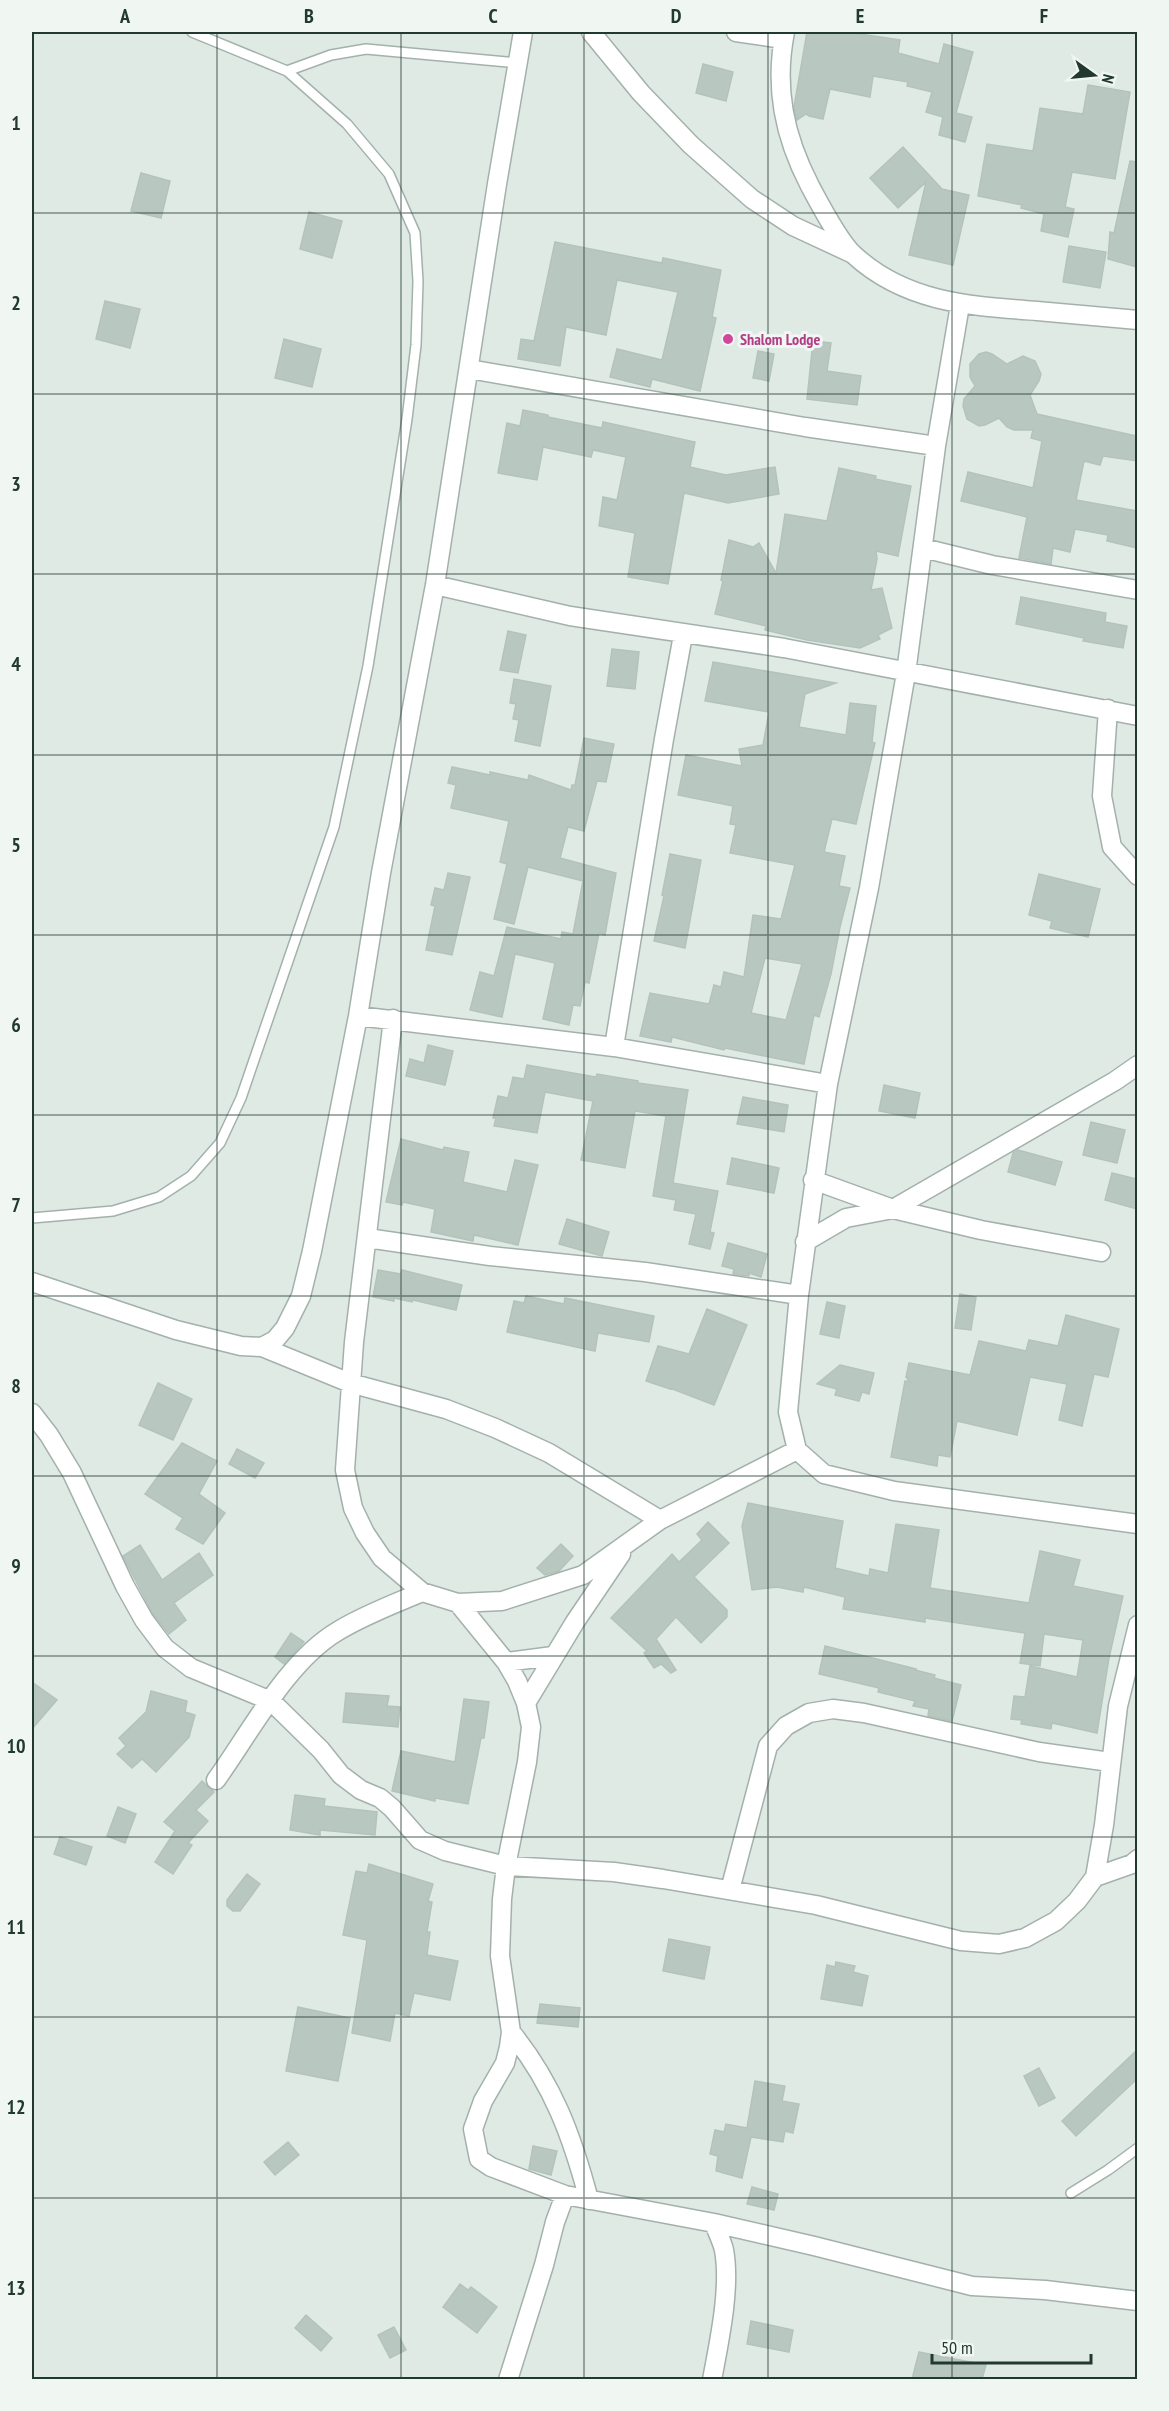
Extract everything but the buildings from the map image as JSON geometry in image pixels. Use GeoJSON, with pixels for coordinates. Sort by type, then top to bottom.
{"type":"FeatureCollection","features":[{"type":"Feature","properties":{"kind":"street"},"geometry":{"type":"LineString","coordinates":[[262,1347],[275,1340],[285,1328],[301,1296],[312,1251],[358,1017],[381,873],[435,585],[523,32]]}},
{"type":"Feature","properties":{"kind":"street"},"geometry":{"type":"LineString","coordinates":[[591,32],[663,116],[691,145],[752,199],[793,226],[852,254],[887,280],[921,294],[960,305],[1137,320]]}},
{"type":"Feature","properties":{"kind":"street"},"geometry":{"type":"LineString","coordinates":[[736,32],[784,35],[780,82],[786,128],[799,165],[821,206],[852,254]]}},
{"type":"Feature","properties":{"kind":"street"},"geometry":{"type":"LineString","coordinates":[[960,305],[936,446],[906,673],[869,888],[828,1084],[813,1180],[798,1295],[788,1412],[796,1450],[824,1474],[894,1491],[1137,1524]]}},
{"type":"Feature","properties":{"kind":"street"},"geometry":{"type":"LineString","coordinates":[[469,369],[806,427],[936,446]]}},
{"type":"Feature","properties":{"kind":"street"},"geometry":{"type":"LineString","coordinates":[[923,549],[992,565],[1137,590]]}},
{"type":"Feature","properties":{"kind":"street"},"geometry":{"type":"LineString","coordinates":[[435,585],[570,616],[683,635],[784,648],[1137,716]]}},
{"type":"Feature","properties":{"kind":"street"},"geometry":{"type":"LineString","coordinates":[[614,1047],[683,635]]}},
{"type":"Feature","properties":{"kind":"street"},"geometry":{"type":"LineString","coordinates":[[1108,709],[1102,795],[1112,847],[1137,876]]}},
{"type":"Feature","properties":{"kind":"street"},"geometry":{"type":"LineString","coordinates":[[358,1017],[393,1019],[614,1047],[828,1084]]}},
{"type":"Feature","properties":{"kind":"street"},"geometry":{"type":"LineString","coordinates":[[393,1019],[350,1383],[345,1470],[353,1508],[364,1533],[382,1558],[422,1592],[458,1604],[502,1601],[583,1575],[660,1520],[796,1450]]}},
{"type":"Feature","properties":{"kind":"street"},"geometry":{"type":"LineString","coordinates":[[805,1242],[846,1218],[893,1209],[1115,1081],[1137,1065]]}},
{"type":"Feature","properties":{"kind":"street"},"geometry":{"type":"LineString","coordinates":[[813,1180],[893,1209],[981,1230],[1101,1252]]}},
{"type":"Feature","properties":{"kind":"street"},"geometry":{"type":"LineString","coordinates":[[367,1238],[490,1256],[645,1272],[798,1295]]}},
{"type":"Feature","properties":{"kind":"street"},"geometry":{"type":"LineString","coordinates":[[32,1282],[176,1330],[231,1344],[262,1347],[350,1383],[446,1409],[549,1453],[660,1520]]}},
{"type":"Feature","properties":{"kind":"street"},"geometry":{"type":"LineString","coordinates":[[32,1413],[49,1435],[72,1473],[124,1586],[144,1620],[165,1648],[191,1668],[271,1701],[321,1750],[341,1775],[361,1790],[380,1798],[420,1840],[461,1856],[506,1866],[614,1872],[730,1890],[865,1916],[961,1941],[999,1944],[1025,1938],[1056,1921],[1077,1901],[1095,1877],[1104,1825],[1118,1706],[1137,1625]]}},
{"type":"Feature","properties":{"kind":"street"},"geometry":{"type":"LineString","coordinates":[[526,1703],[553,1656],[627,1545]]}},
{"type":"Feature","properties":{"kind":"street"},"geometry":{"type":"LineString","coordinates":[[216,1780],[288,1676],[309,1653],[337,1631],[422,1592]]}},
{"type":"Feature","properties":{"kind":"street"},"geometry":{"type":"LineString","coordinates":[[458,1604],[506,1662],[526,1703],[531,1727],[527,1762],[501,1899],[500,1948],[511,2032],[505,2063],[483,2101],[473,2129],[478,2159],[491,2167],[565,2195],[714,2223],[972,2286],[1045,2290],[1137,2301]]}},
{"type":"Feature","properties":{"kind":"street"},"geometry":{"type":"LineString","coordinates":[[506,1662],[553,1656]]}},
{"type":"Feature","properties":{"kind":"street"},"geometry":{"type":"LineString","coordinates":[[730,1890],[768,1746],[786,1726],[809,1713],[833,1709],[864,1713],[1039,1752],[1110,1762]]}},
{"type":"Feature","properties":{"kind":"street"},"geometry":{"type":"LineString","coordinates":[[1095,1877],[1132,1864],[1137,1859]]}},
{"type":"Feature","properties":{"kind":"street"},"geometry":{"type":"LineString","coordinates":[[511,2032],[534,2063],[561,2111],[573,2140],[589,2200]]}},
{"type":"Feature","properties":{"kind":"street"},"geometry":{"type":"LineString","coordinates":[[508,2379],[565,2195]]}},
{"type":"Feature","properties":{"kind":"street"},"geometry":{"type":"LineString","coordinates":[[712,2379],[721,2330],[725,2289],[724,2250],[714,2223]]}},
{"type":"Feature","properties":{"kind":"lane"},"geometry":{"type":"LineString","coordinates":[[32,1218],[113,1211],[159,1197],[191,1176],[220,1143],[241,1098],[334,827],[368,666],[407,418],[416,345],[418,281],[415,233],[389,174],[347,124],[287,71],[217,36],[192,32]]}},
{"type":"Feature","properties":{"kind":"lane"},"geometry":{"type":"LineString","coordinates":[[287,71],[331,55],[366,49],[518,63]]}},
{"type":"Feature","properties":{"kind":"lane"},"geometry":{"type":"LineString","coordinates":[[1071,2193],[1108,2170],[1137,2148]]}},
{"type":"Feature","properties":{"kind":"place","name":"Shalom Lodge"},"geometry":{"type":"Point","coordinates":[728,339]}}]}
